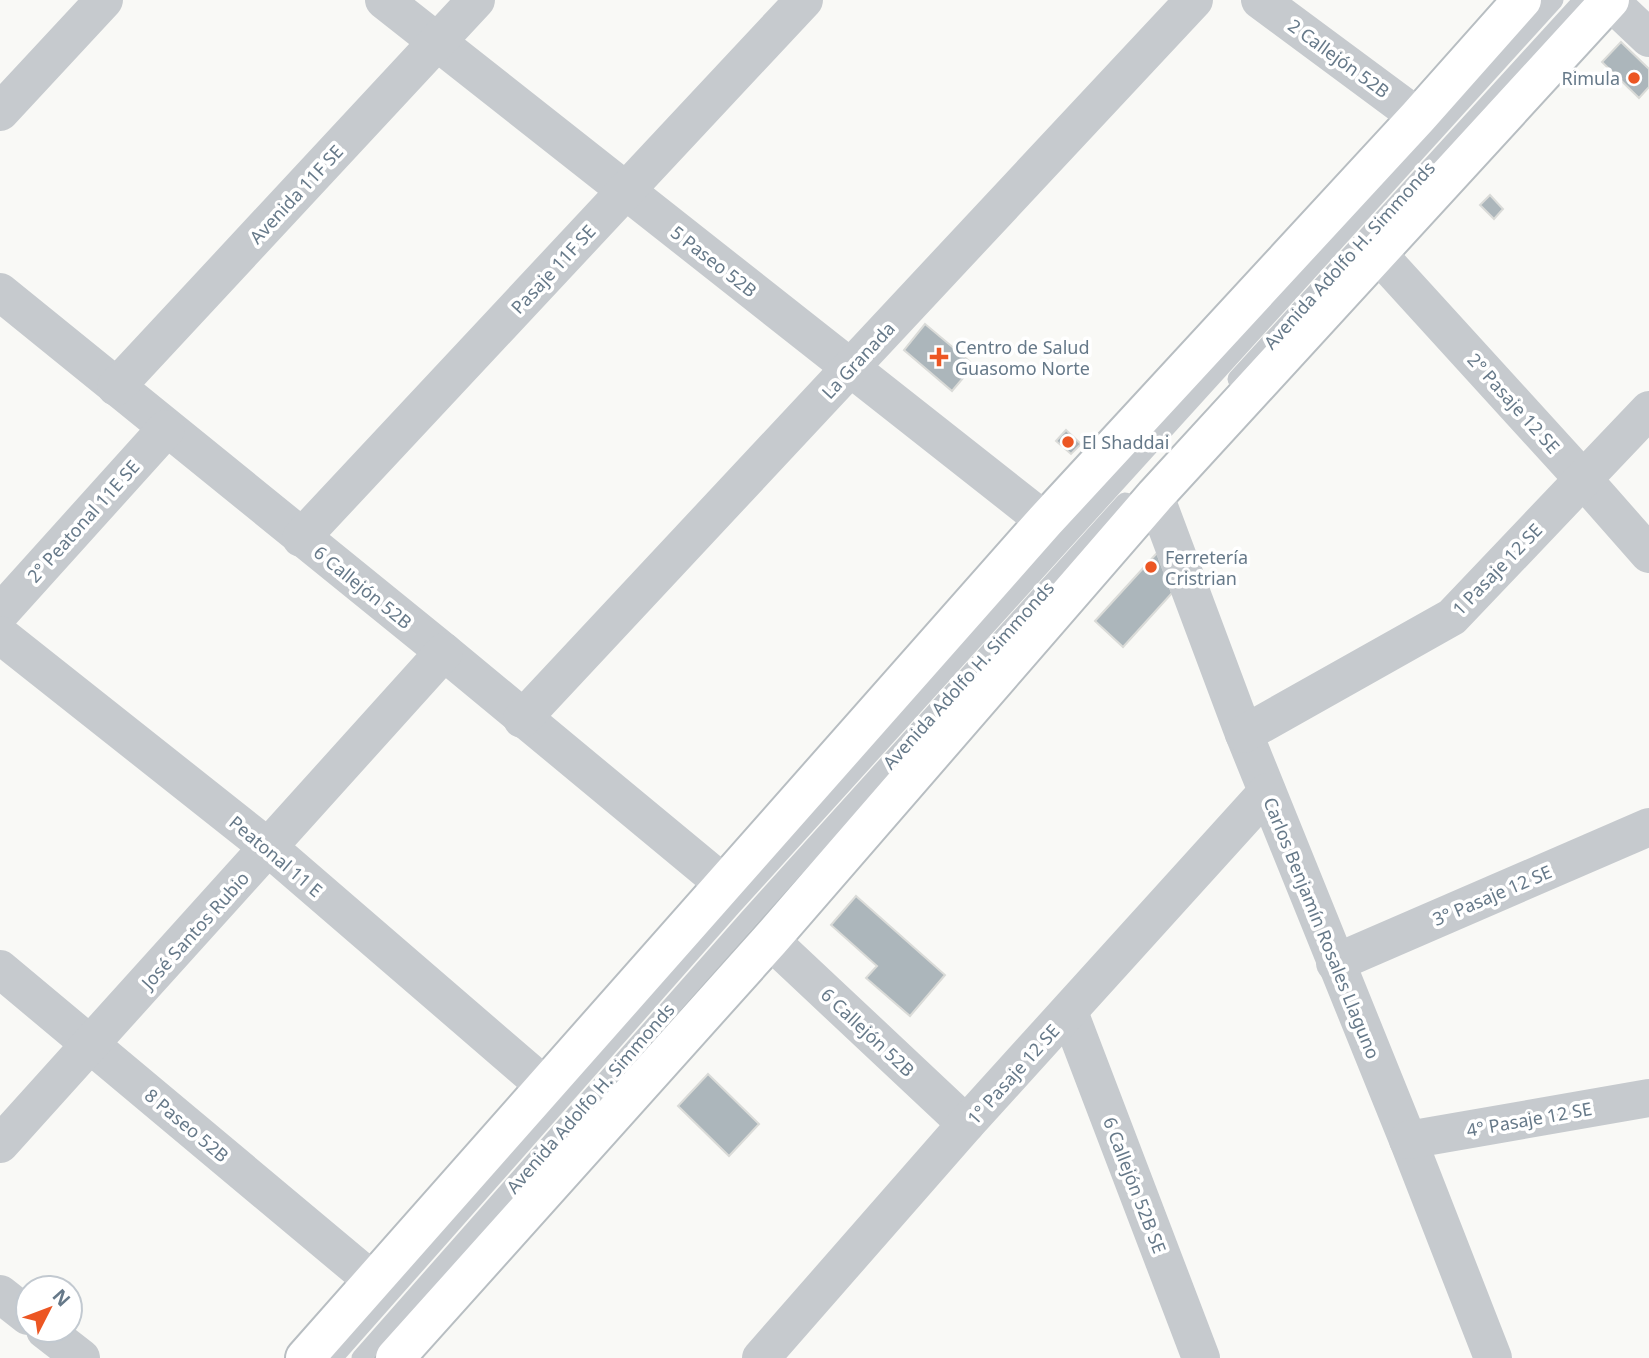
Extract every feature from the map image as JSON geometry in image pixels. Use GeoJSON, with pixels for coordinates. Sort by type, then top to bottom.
{"type":"FeatureCollection","features":[{"type":"Feature","properties":{"kind":"main road"},"geometry":{"type":"LineString","coordinates":[[305,1358],[1045,522],[1418,117],[1522,0]]}},
{"type":"Feature","properties":{"kind":"main road","name":"Avenida Adolfo H. Simmonds"},"geometry":{"type":"LineString","coordinates":[[395,1358],[770,940],[1155,496],[1610,0]]}},
{"type":"Feature","properties":{"kind":"street"},"geometry":{"type":"LineString","coordinates":[[0,113],[104,0]]}},
{"type":"Feature","properties":{"kind":"street","name":"5 Paseo 52B"},"geometry":{"type":"LineString","coordinates":[[384,0],[1045,522]]}},
{"type":"Feature","properties":{"kind":"street","name":"Avenida 11F SE"},"geometry":{"type":"LineString","coordinates":[[116,387],[476,0]]}},
{"type":"Feature","properties":{"kind":"street","name":"Pasaje 11F SE"},"geometry":{"type":"LineString","coordinates":[[301,538],[804,0]]}},
{"type":"Feature","properties":{"kind":"street","name":"La Granada"},"geometry":{"type":"LineString","coordinates":[[522,719],[1194,0]]}},
{"type":"Feature","properties":{"kind":"street","name":"2 Callejón 52B"},"geometry":{"type":"LineString","coordinates":[[1260,0],[1418,117]]}},
{"type":"Feature","properties":{"kind":"street"},"geometry":{"type":"LineString","coordinates":[[1610,0],[1649,38]]}},
{"type":"Feature","properties":{"kind":"street","name":"2° Pasaje 12 SE"},"geometry":{"type":"LineString","coordinates":[[1377,253],[1649,554]]}},
{"type":"Feature","properties":{"kind":"street","name":"6 Callejón 52B"},"geometry":{"type":"LineString","coordinates":[[0,292],[444,652],[724,884]]}},
{"type":"Feature","properties":{"kind":"street","name":"1 Pasaje 12 SE"},"geometry":{"type":"LineString","coordinates":[[1244,734],[1452,617],[1649,410]]}},
{"type":"Feature","properties":{"kind":"street","name":"2° Peatonal 11E SE"},"geometry":{"type":"LineString","coordinates":[[0,613],[166,429]]}},
{"type":"Feature","properties":{"kind":"street","name":"Carlos Benjamín Rosales Llaguno"},"geometry":{"type":"LineString","coordinates":[[1155,496],[1244,734],[1493,1358]]}},
{"type":"Feature","properties":{"kind":"street","name":"Peatonal 11 E"},"geometry":{"type":"LineString","coordinates":[[0,635],[268,848],[545,1086]]}},
{"type":"Feature","properties":{"kind":"street","name":"José Santos Rubio"},"geometry":{"type":"LineString","coordinates":[[0,1144],[444,652]]}},
{"type":"Feature","properties":{"kind":"street","name":"1° Pasaje 12 SE"},"geometry":{"type":"LineString","coordinates":[[761,1358],[966,1124],[1268,792]]}},
{"type":"Feature","properties":{"kind":"street","name":"3° Pasaje 12 SE"},"geometry":{"type":"LineString","coordinates":[[1335,963],[1649,827]]}},
{"type":"Feature","properties":{"kind":"street","name":"6 Callejón 52B"},"geometry":{"type":"LineString","coordinates":[[770,940],[966,1124]]}},
{"type":"Feature","properties":{"kind":"street","name":"8 Paseo 52B"},"geometry":{"type":"LineString","coordinates":[[0,970],[373,1280]]}},
{"type":"Feature","properties":{"kind":"street","name":"6 Callejón 52B SE"},"geometry":{"type":"LineString","coordinates":[[1069,1012],[1201,1358]]}},
{"type":"Feature","properties":{"kind":"street","name":"4° Pasaje 12 SE"},"geometry":{"type":"LineString","coordinates":[[1408,1140],[1649,1098]]}},
{"type":"Feature","properties":{"kind":"street"},"geometry":{"type":"LineString","coordinates":[[0,1294],[14,1305]]}},
{"type":"Feature","properties":{"kind":"street"},"geometry":{"type":"LineString","coordinates":[[63,1344],[81,1358]]}},
{"type":"Feature","properties":{"kind":"lane","name":"Avenida Adolfo H. Simmonds"},"geometry":{"type":"LineString","coordinates":[[333,1358],[752,884],[1554,0]]}},
{"type":"Feature","properties":{"kind":"lane","name":"Avenida Adolfo H. Simmonds"},"geometry":{"type":"LineString","coordinates":[[361,1358],[750,917],[1583,0]]}},
{"type":"Feature","properties":{"kind":"building","name":"Rimula"},"geometry":{"type":"Polygon","coordinates":[[[1621,42],[1649,69],[1649,87],[1639,98],[1602,62],[1621,42]]]}},
{"type":"Feature","properties":{"kind":"building"},"geometry":{"type":"Polygon","coordinates":[[[1490,195],[1503,209],[1494,219],[1480,205],[1490,195]]]}},
{"type":"Feature","properties":{"kind":"building","name":"Centro de Salud Guasomo Norte"},"geometry":{"type":"Polygon","coordinates":[[[925,324],[974,365],[952,391],[904,350],[925,324]]]}},
{"type":"Feature","properties":{"kind":"building","name":"El Shaddai"},"geometry":{"type":"Polygon","coordinates":[[[1066,430],[1081,444],[1071,454],[1056,441],[1066,430]]]}},
{"type":"Feature","properties":{"kind":"building"},"geometry":{"type":"Polygon","coordinates":[[[1157,553],[1172,593],[1123,647],[1095,621],[1157,553]]]}},
{"type":"Feature","properties":{"kind":"building"},"geometry":{"type":"Polygon","coordinates":[[[856,896],[945,975],[910,1016],[866,978],[877,966],[831,925],[856,896]]]}},
{"type":"Feature","properties":{"kind":"building"},"geometry":{"type":"Polygon","coordinates":[[[708,1074],[759,1124],[729,1156],[678,1106],[708,1074]]]}},
{"type":"Feature","properties":{"kind":"place","name":"Rimula"},"geometry":{"type":"Point","coordinates":[1634,78]}},
{"type":"Feature","properties":{"kind":"place","name":"Centro de Salud Guasomo Norte"},"geometry":{"type":"Point","coordinates":[939,357]}},
{"type":"Feature","properties":{"kind":"place","name":"El Shaddai"},"geometry":{"type":"Point","coordinates":[1068,442]}},
{"type":"Feature","properties":{"kind":"place","name":"Ferretería Cristrian"},"geometry":{"type":"Point","coordinates":[1151,567]}}]}
